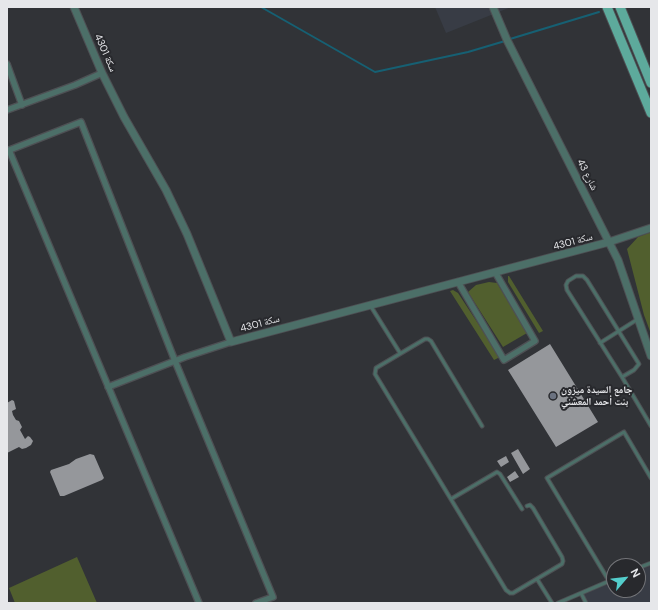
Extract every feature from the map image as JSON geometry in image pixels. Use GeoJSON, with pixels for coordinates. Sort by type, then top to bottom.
{"type":"FeatureCollection","features":[{"type":"Feature","properties":{"kind":"main road"},"geometry":{"type":"LineString","coordinates":[[607,7],[651,113]]}},
{"type":"Feature","properties":{"kind":"main road"},"geometry":{"type":"LineString","coordinates":[[620,7],[651,83]]}},
{"type":"Feature","properties":{"kind":"street","name":"سكة 4301"},"geometry":{"type":"LineString","coordinates":[[74,7],[102,73],[124,117],[166,190],[188,234],[231,342],[610,242],[651,228]]}},
{"type":"Feature","properties":{"kind":"street","name":"شارع 43"},"geometry":{"type":"LineString","coordinates":[[493,7],[508,40],[610,242],[618,260],[651,356]]}},
{"type":"Feature","properties":{"kind":"street"},"geometry":{"type":"LineString","coordinates":[[7,64],[22,105]]}},
{"type":"Feature","properties":{"kind":"street"},"geometry":{"type":"LineString","coordinates":[[7,110],[75,85],[102,73]]}},
{"type":"Feature","properties":{"kind":"street"},"geometry":{"type":"LineString","coordinates":[[199,603],[8,151],[81,122],[175,361],[273,596],[256,603]]}},
{"type":"Feature","properties":{"kind":"street"},"geometry":{"type":"LineString","coordinates":[[458,282],[504,360],[535,341],[495,272]]}},
{"type":"Feature","properties":{"kind":"street"},"geometry":{"type":"LineString","coordinates":[[108,387],[175,361],[231,342]]}},
{"type":"Feature","properties":{"kind":"lane"},"geometry":{"type":"LineString","coordinates":[[622,377],[634,370],[639,364],[587,280],[583,276],[572,277],[566,285],[567,290],[651,426]]}},
{"type":"Feature","properties":{"kind":"lane"},"geometry":{"type":"LineString","coordinates":[[370,305],[400,353]]}},
{"type":"Feature","properties":{"kind":"lane"},"geometry":{"type":"LineString","coordinates":[[600,343],[638,319]]}},
{"type":"Feature","properties":{"kind":"lane"},"geometry":{"type":"LineString","coordinates":[[482,426],[431,341],[428,339],[425,339],[376,368],[375,374],[506,590],[510,593],[513,593],[562,564],[563,561],[533,508],[530,505],[527,506]]}},
{"type":"Feature","properties":{"kind":"lane"},"geometry":{"type":"LineString","coordinates":[[606,576],[547,478],[624,432],[651,478]]}},
{"type":"Feature","properties":{"kind":"lane"},"geometry":{"type":"LineString","coordinates":[[451,499],[497,472],[500,474],[522,509]]}},
{"type":"Feature","properties":{"kind":"lane"},"geometry":{"type":"LineString","coordinates":[[537,579],[552,603]]}},
{"type":"Feature","properties":{"kind":"lane"},"geometry":{"type":"LineString","coordinates":[[558,603],[606,582]]}},
{"type":"Feature","properties":{"kind":"lane"},"geometry":{"type":"LineString","coordinates":[[582,593],[586,603]]}},
{"type":"Feature","properties":{"kind":"shaded area"},"geometry":{"type":"Polygon","coordinates":[[[435,7],[511,7],[446,33],[435,7]]]}},
{"type":"Feature","properties":{"kind":"shaded area"},"geometry":{"type":"Polygon","coordinates":[[[651,563],[651,603],[586,603],[581,593],[606,582],[606,598],[646,598],[646,565],[651,563]]]}},
{"type":"Feature","properties":{"kind":"green space"},"geometry":{"type":"Polygon","coordinates":[[[651,232],[651,334],[644,315],[627,249],[638,237],[651,232]]]}},
{"type":"Feature","properties":{"kind":"green space"},"geometry":{"type":"Polygon","coordinates":[[[508,276],[543,331],[539,333],[508,282],[508,276]]]}},
{"type":"Feature","properties":{"kind":"green space"},"geometry":{"type":"Polygon","coordinates":[[[489,282],[497,283],[527,333],[503,347],[468,292],[476,285],[489,282]]]}},
{"type":"Feature","properties":{"kind":"green space"},"geometry":{"type":"Polygon","coordinates":[[[453,290],[458,293],[500,357],[494,360],[450,291],[453,290]]]}},
{"type":"Feature","properties":{"kind":"green space"},"geometry":{"type":"Polygon","coordinates":[[[77,557],[97,603],[15,603],[9,588],[77,557]]]}},
{"type":"Feature","properties":{"kind":"building","name":"جامع السيدة ميزون بنت أحمد المعشني"},"geometry":{"type":"Polygon","coordinates":[[[550,344],[598,422],[556,447],[508,370],[550,344]]]}},
{"type":"Feature","properties":{"kind":"building"},"geometry":{"type":"Polygon","coordinates":[[[12,400],[14,401],[16,409],[12,411],[13,415],[22,427],[20,430],[25,439],[28,436],[33,441],[31,445],[26,448],[22,449],[19,447],[7,453],[7,403],[12,400]]]}},
{"type":"Feature","properties":{"kind":"building"},"geometry":{"type":"Polygon","coordinates":[[[518,449],[530,469],[523,474],[511,453],[518,449]]]}},
{"type":"Feature","properties":{"kind":"building"},"geometry":{"type":"Polygon","coordinates":[[[90,454],[94,455],[104,478],[64,496],[60,496],[50,472],[51,470],[69,464],[76,459],[90,454]]]}},
{"type":"Feature","properties":{"kind":"building"},"geometry":{"type":"Polygon","coordinates":[[[506,456],[509,462],[501,467],[497,461],[506,456]]]}},
{"type":"Feature","properties":{"kind":"building"},"geometry":{"type":"Polygon","coordinates":[[[515,471],[519,477],[510,482],[507,477],[515,471]]]}},
{"type":"Feature","properties":{"kind":"waterway"},"geometry":{"type":"LineString","coordinates":[[261,7],[375,72],[468,52],[505,41]]}},
{"type":"Feature","properties":{"kind":"waterway"},"geometry":{"type":"LineString","coordinates":[[510,39],[599,12]]}},
{"type":"Feature","properties":{"kind":"place","name":"جامع السيدة ميزون بنت أحمد المعشني"},"geometry":{"type":"Point","coordinates":[553,396]}}]}
